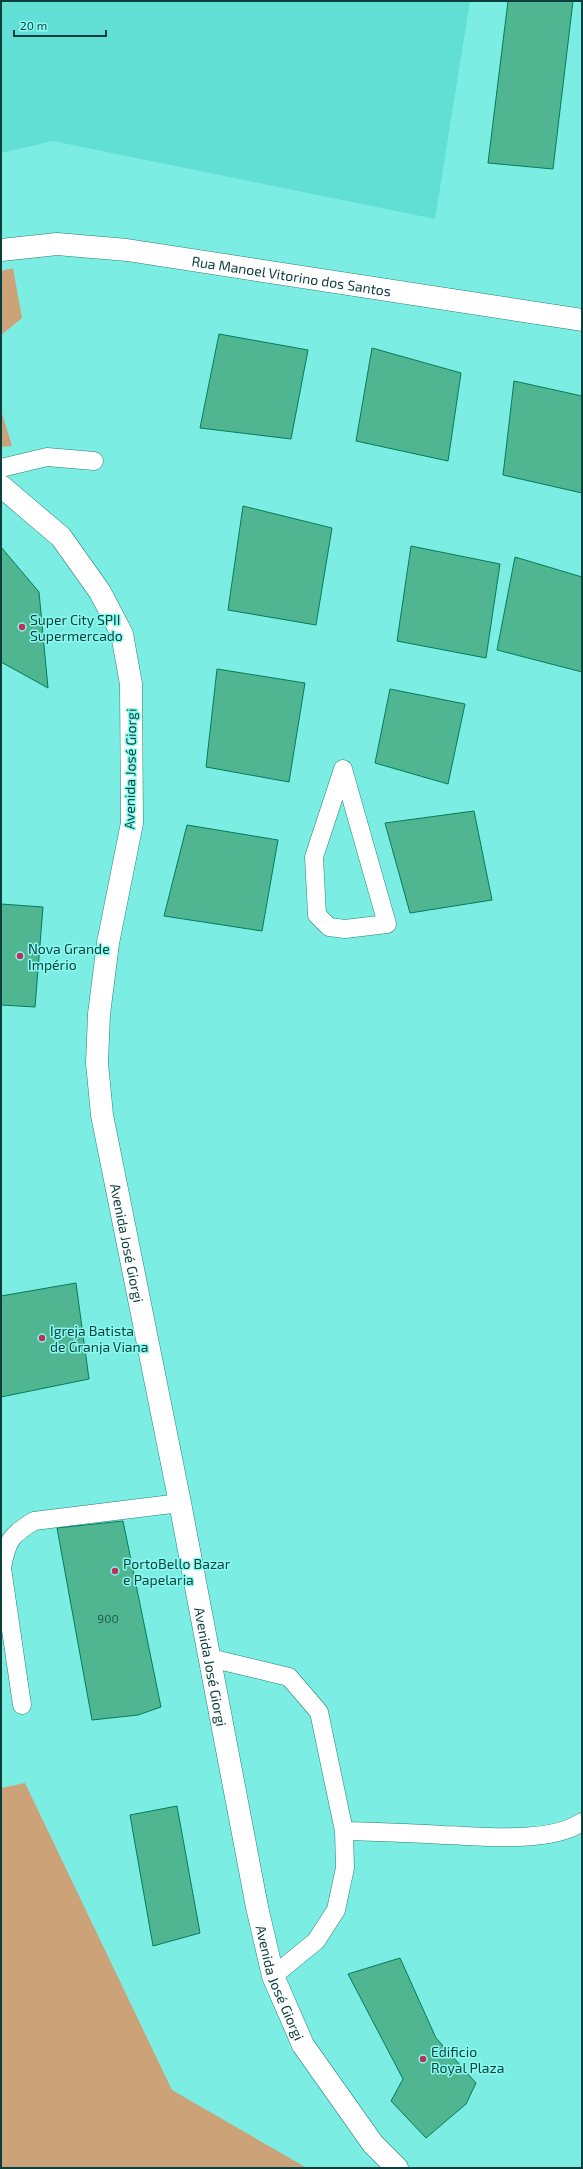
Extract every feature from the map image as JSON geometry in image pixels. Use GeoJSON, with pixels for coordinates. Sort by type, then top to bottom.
{"type":"FeatureCollection","features":[{"type":"Feature","properties":{"kind":"street","name":"Rua Manoel Vitorino dos Santos"},"geometry":{"type":"LineString","coordinates":[[1,250],[57,244],[127,250],[582,320]]}},
{"type":"Feature","properties":{"kind":"street","name":"Avenida José Giorgi"},"geometry":{"type":"LineString","coordinates":[[1,486],[61,537],[100,592],[122,634],[131,684],[132,822],[108,943],[99,1014],[97,1063],[102,1115],[180,1503],[257,1907],[273,1976],[303,2045],[373,2144],[397,2168]]}},
{"type":"Feature","properties":{"kind":"lane"},"geometry":{"type":"LineString","coordinates":[[1,468],[47,457],[94,461]]}},
{"type":"Feature","properties":{"kind":"lane"},"geometry":{"type":"LineString","coordinates":[[343,769],[358,820],[387,924],[339,928],[328,927],[317,915],[314,857],[343,769]]}},
{"type":"Feature","properties":{"kind":"lane"},"geometry":{"type":"LineString","coordinates":[[22,1705],[2,1568],[5,1550],[14,1533],[34,1520],[180,1503]]}},
{"type":"Feature","properties":{"kind":"lane"},"geometry":{"type":"LineString","coordinates":[[210,1658],[289,1677],[319,1712],[344,1831],[345,1868],[336,1910],[316,1941],[273,1976]]}},
{"type":"Feature","properties":{"kind":"lane"},"geometry":{"type":"LineString","coordinates":[[344,1831],[514,1838],[549,1834],[577,1826],[582,1822]]}},
{"type":"Feature","properties":{"kind":"shaded area"},"geometry":{"type":"Polygon","coordinates":[[[1,1],[470,1],[435,219],[53,141],[1,153],[1,1]]]}},
{"type":"Feature","properties":{"kind":"shaded area"},"geometry":{"type":"Polygon","coordinates":[[[13,268],[22,318],[1,335],[1,271],[13,268]]]}},
{"type":"Feature","properties":{"kind":"shaded area"},"geometry":{"type":"Polygon","coordinates":[[[1,410],[12,446],[1,447],[1,410]]]}},
{"type":"Feature","properties":{"kind":"shaded area"},"geometry":{"type":"Polygon","coordinates":[[[25,1783],[172,2090],[307,2168],[1,2168],[1,1788],[25,1783]]]}},
{"type":"Feature","properties":{"kind":"building"},"geometry":{"type":"Polygon","coordinates":[[[508,1],[573,1],[553,169],[488,163],[508,1]]]}},
{"type":"Feature","properties":{"kind":"building"},"geometry":{"type":"Polygon","coordinates":[[[219,334],[308,350],[291,439],[200,428],[219,334]]]}},
{"type":"Feature","properties":{"kind":"building"},"geometry":{"type":"Polygon","coordinates":[[[372,348],[461,373],[448,461],[356,441],[372,348]]]}},
{"type":"Feature","properties":{"kind":"building"},"geometry":{"type":"Polygon","coordinates":[[[514,381],[582,396],[582,493],[503,475],[514,381]]]}},
{"type":"Feature","properties":{"kind":"building"},"geometry":{"type":"Polygon","coordinates":[[[243,506],[332,528],[316,625],[228,610],[243,506]]]}},
{"type":"Feature","properties":{"kind":"building"},"geometry":{"type":"Polygon","coordinates":[[[411,546],[500,564],[486,658],[397,641],[411,546]]]}},
{"type":"Feature","properties":{"kind":"building","name":"Super City SPII Supermercado"},"geometry":{"type":"Polygon","coordinates":[[[1,547],[39,592],[48,688],[1,662],[1,547]]]}},
{"type":"Feature","properties":{"kind":"building"},"geometry":{"type":"Polygon","coordinates":[[[515,557],[582,577],[582,672],[497,650],[515,557]]]}},
{"type":"Feature","properties":{"kind":"building"},"geometry":{"type":"Polygon","coordinates":[[[217,669],[305,683],[289,782],[206,767],[217,669]]]}},
{"type":"Feature","properties":{"kind":"building"},"geometry":{"type":"Polygon","coordinates":[[[390,689],[465,704],[448,784],[375,763],[390,689]]]}},
{"type":"Feature","properties":{"kind":"building"},"geometry":{"type":"Polygon","coordinates":[[[474,811],[492,900],[410,913],[385,823],[474,811]]]}},
{"type":"Feature","properties":{"kind":"building"},"geometry":{"type":"Polygon","coordinates":[[[187,825],[278,840],[262,931],[164,916],[187,825]]]}},
{"type":"Feature","properties":{"kind":"building","name":"Nova Grande Império"},"geometry":{"type":"Polygon","coordinates":[[[1,904],[43,907],[35,1007],[1,1005],[1,904]]]}},
{"type":"Feature","properties":{"kind":"building","name":"Igreja Batista de Granja Viana"},"geometry":{"type":"Polygon","coordinates":[[[76,1283],[89,1379],[1,1397],[1,1296],[76,1283]]]}},
{"type":"Feature","properties":{"kind":"building"},"geometry":{"type":"Polygon","coordinates":[[[123,1521],[161,1707],[138,1715],[92,1720],[57,1528],[123,1521]]]}},
{"type":"Feature","properties":{"kind":"building"},"geometry":{"type":"Polygon","coordinates":[[[177,1806],[200,1933],[153,1946],[130,1815],[177,1806]]]}},
{"type":"Feature","properties":{"kind":"building","name":"Edificio Royal Plaza"},"geometry":{"type":"Polygon","coordinates":[[[400,1958],[436,2038],[476,2083],[466,2104],[426,2138],[391,2101],[403,2079],[348,1974],[400,1958]]]}},
{"type":"Feature","properties":{"kind":"place","name":"Super City SPII Supermercado"},"geometry":{"type":"Point","coordinates":[22,627]}},
{"type":"Feature","properties":{"kind":"place","name":"Nova Grande Império"},"geometry":{"type":"Point","coordinates":[20,956]}},
{"type":"Feature","properties":{"kind":"place","name":"Igreja Batista de Granja Viana"},"geometry":{"type":"Point","coordinates":[42,1338]}},
{"type":"Feature","properties":{"kind":"place","name":"PortoBello Bazar e Papelaria"},"geometry":{"type":"Point","coordinates":[115,1571]}},
{"type":"Feature","properties":{"kind":"place","name":"Edificio Royal Plaza"},"geometry":{"type":"Point","coordinates":[423,2059]}}]}
